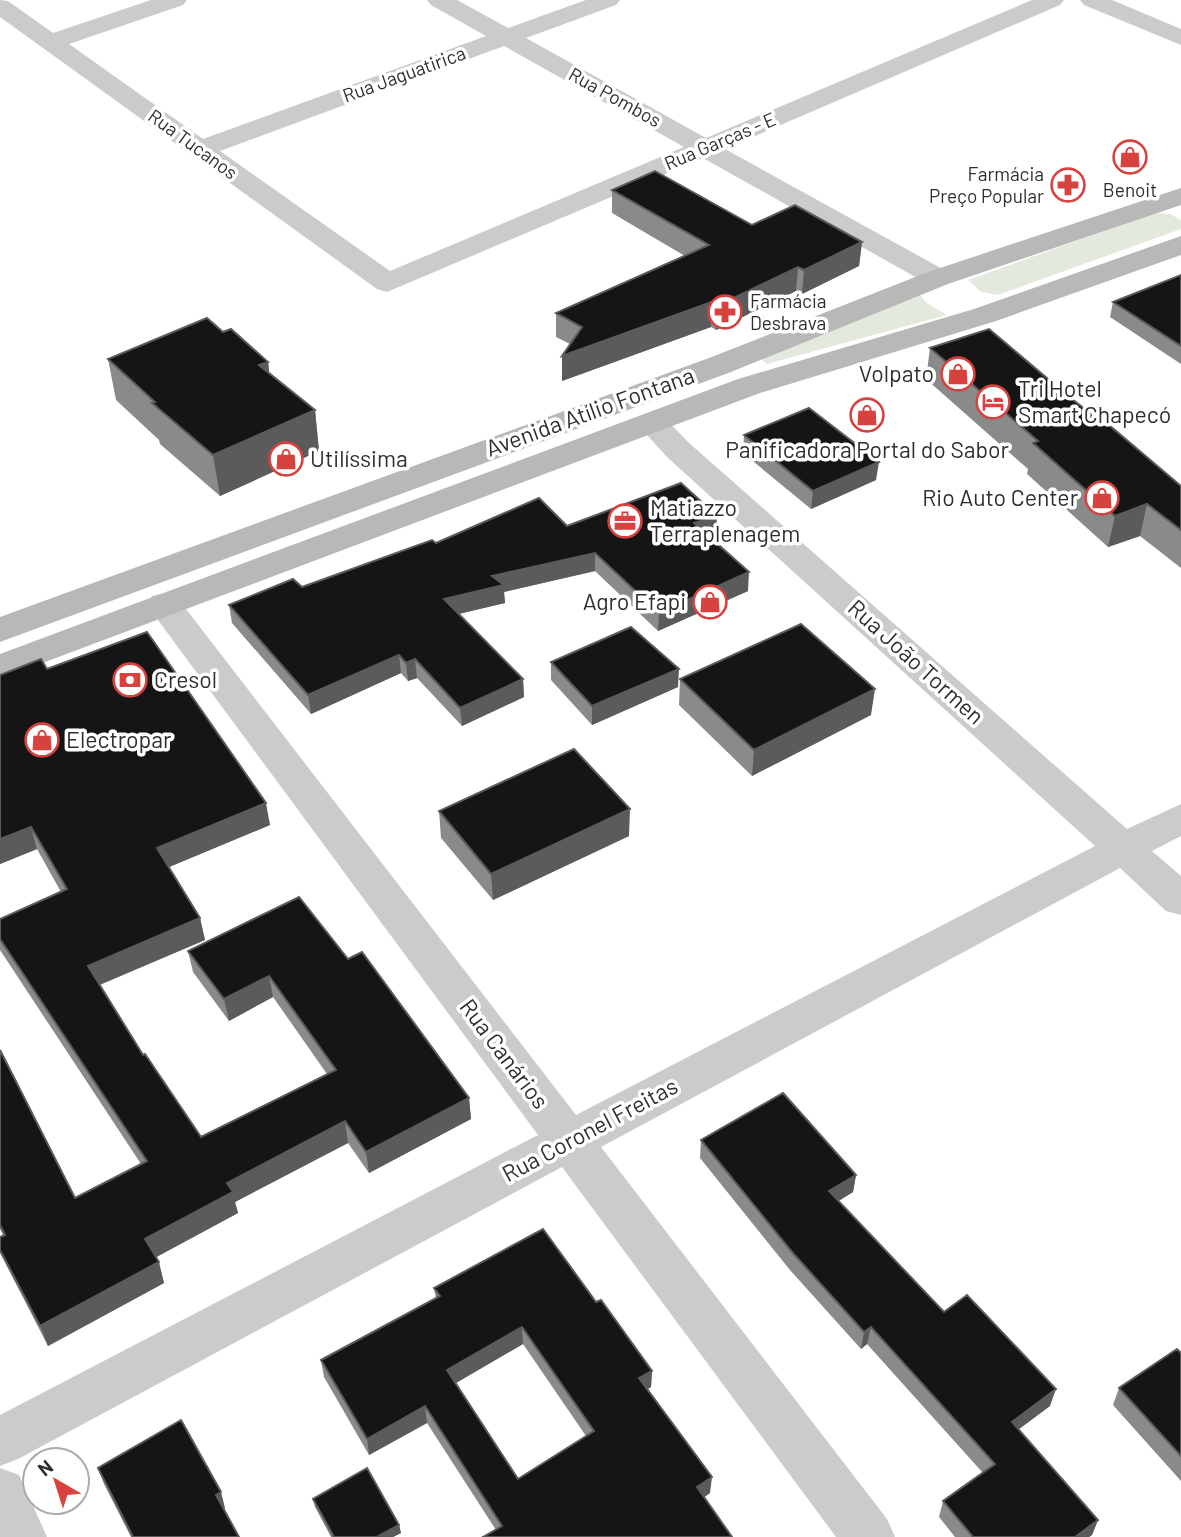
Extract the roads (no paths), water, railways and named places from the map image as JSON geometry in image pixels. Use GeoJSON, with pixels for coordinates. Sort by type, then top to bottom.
{"type":"FeatureCollection","features":[{"type":"Feature","properties":{"kind":"main road","name":"Avenida Atílio Fontana"},"geometry":{"type":"LineString","coordinates":[[0,630],[720,365],[938,278],[1181,196]]}},
{"type":"Feature","properties":{"kind":"main road"},"geometry":{"type":"LineString","coordinates":[[1152,205],[1181,213]]}},
{"type":"Feature","properties":{"kind":"main road","name":"Avenida Atílio Fontana"},"geometry":{"type":"LineString","coordinates":[[0,667],[749,386],[985,315],[1181,244]]}},
{"type":"Feature","properties":{"kind":"main road"},"geometry":{"type":"LineString","coordinates":[[938,278],[939,289],[949,300],[964,309],[985,315]]}},
{"type":"Feature","properties":{"kind":"street"},"geometry":{"type":"LineString","coordinates":[[49,41],[175,0]]}},
{"type":"Feature","properties":{"kind":"street","name":"Rua Pombos"},"geometry":{"type":"LineString","coordinates":[[439,0],[938,278]]}},
{"type":"Feature","properties":{"kind":"street","name":"Rua Jaguatirica"},"geometry":{"type":"LineString","coordinates":[[200,149],[608,0]]}},
{"type":"Feature","properties":{"kind":"street","name":"Rua Garças - E"},"geometry":{"type":"LineString","coordinates":[[387,283],[1052,0]]}},
{"type":"Feature","properties":{"kind":"street"},"geometry":{"type":"LineString","coordinates":[[1092,0],[1181,38]]}},
{"type":"Feature","properties":{"kind":"street","name":"Rua Tucanos"},"geometry":{"type":"LineString","coordinates":[[0,6],[387,283]]}},
{"type":"Feature","properties":{"kind":"street","name":"Rua João Tormen"},"geometry":{"type":"LineString","coordinates":[[653,424],[678,450],[1181,900]]}},
{"type":"Feature","properties":{"kind":"street","name":"Rua Canários"},"geometry":{"type":"LineString","coordinates":[[164,604],[869,1537]]}},
{"type":"Feature","properties":{"kind":"street","name":"Rua Coronel Freitas"},"geometry":{"type":"LineString","coordinates":[[0,1442],[1181,818]]}},
{"type":"Feature","properties":{"kind":"street"},"geometry":{"type":"LineString","coordinates":[[0,1493],[20,1537]]}},
{"type":"Feature","properties":{"kind":"place","name":"Benoit"},"geometry":{"type":"Point","coordinates":[1130,157]}},
{"type":"Feature","properties":{"kind":"place","name":"Farmácia Preço Popular"},"geometry":{"type":"Point","coordinates":[1068,185]}},
{"type":"Feature","properties":{"kind":"place","name":"Farmácia Desbrava"},"geometry":{"type":"Point","coordinates":[725,312]}},
{"type":"Feature","properties":{"kind":"place","name":"Volpato"},"geometry":{"type":"Point","coordinates":[958,374]}},
{"type":"Feature","properties":{"kind":"place","name":"Tri Hotel Smart Chapecó"},"geometry":{"type":"Point","coordinates":[993,402]}},
{"type":"Feature","properties":{"kind":"place","name":"Panificadora Portal do Sabor"},"geometry":{"type":"Point","coordinates":[867,415]}},
{"type":"Feature","properties":{"kind":"place","name":"Utilíssima"},"geometry":{"type":"Point","coordinates":[286,459]}},
{"type":"Feature","properties":{"kind":"place","name":"Rio Auto Center"},"geometry":{"type":"Point","coordinates":[1102,498]}},
{"type":"Feature","properties":{"kind":"place","name":"Matiazzo Terraplenagem"},"geometry":{"type":"Point","coordinates":[625,521]}},
{"type":"Feature","properties":{"kind":"place","name":"Agro Efapi"},"geometry":{"type":"Point","coordinates":[710,602]}},
{"type":"Feature","properties":{"kind":"place","name":"Cresol"},"geometry":{"type":"Point","coordinates":[130,680]}},
{"type":"Feature","properties":{"kind":"place","name":"Electropar"},"geometry":{"type":"Point","coordinates":[42,740]}}]}
